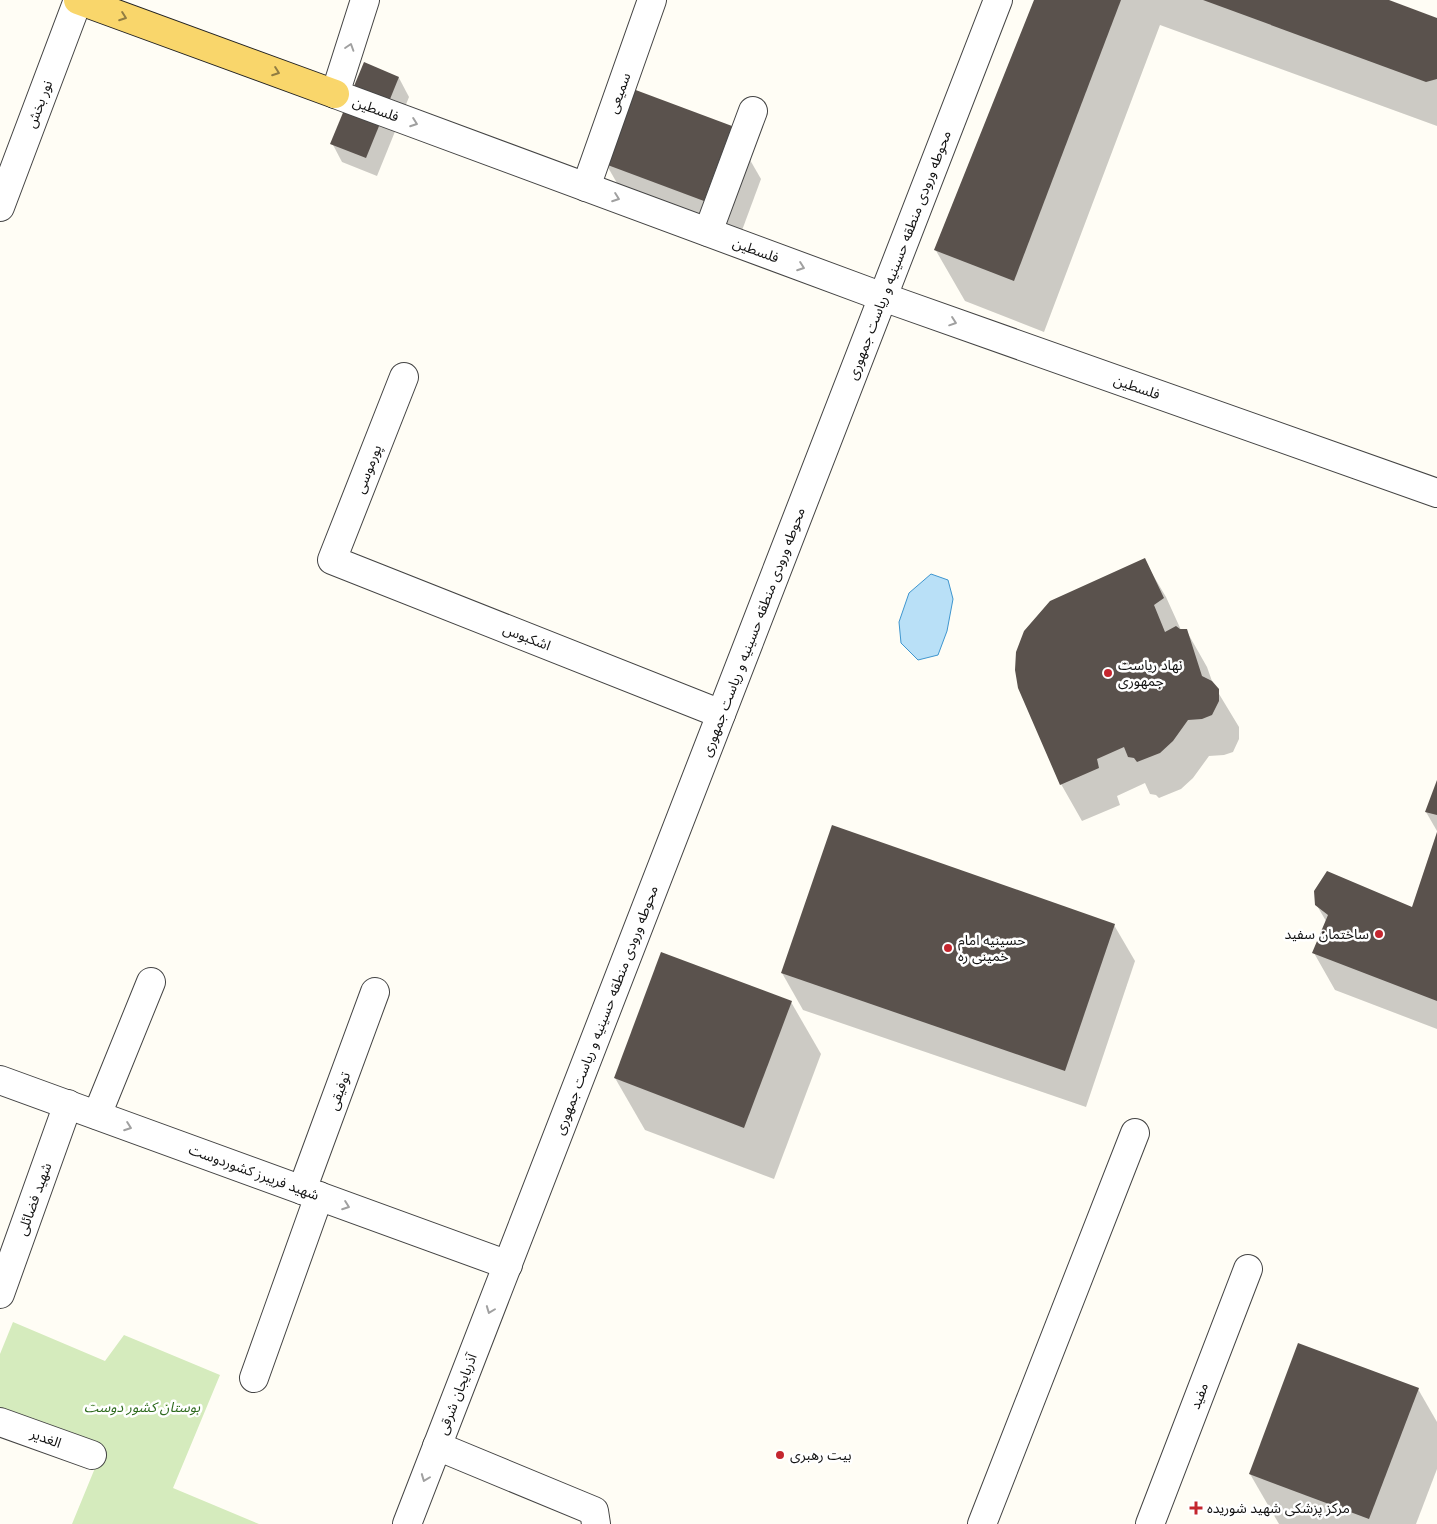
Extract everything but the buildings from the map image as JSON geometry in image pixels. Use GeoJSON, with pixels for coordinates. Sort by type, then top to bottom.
{"type":"FeatureCollection","features":[{"type":"Feature","properties":{"kind":"main road","name":"فلسطین"},"geometry":{"type":"LineString","coordinates":[[78,0],[336,94]]}},
{"type":"Feature","properties":{"kind":"street","name":"نور بخش"},"geometry":{"type":"LineString","coordinates":[[0,208],[78,0]]}},
{"type":"Feature","properties":{"kind":"street"},"geometry":{"type":"LineString","coordinates":[[336,94],[365,0]]}},
{"type":"Feature","properties":{"kind":"street","name":"سمیعی"},"geometry":{"type":"LineString","coordinates":[[586,187],[652,0]]}},
{"type":"Feature","properties":{"kind":"street","name":"محوطه ورودی منطقه حسینیه و ریاست جمهوری"},"geometry":{"type":"LineString","coordinates":[[508,1265],[998,0]]}},
{"type":"Feature","properties":{"kind":"street","name":"فلسطین"},"geometry":{"type":"LineString","coordinates":[[336,94],[882,297],[1437,493]]}},
{"type":"Feature","properties":{"kind":"street"},"geometry":{"type":"LineString","coordinates":[[708,232],[753,111]]}},
{"type":"Feature","properties":{"kind":"street","name":"پورموسی"},"geometry":{"type":"LineString","coordinates":[[332,560],[404,377]]}},
{"type":"Feature","properties":{"kind":"street","name":"اشکبوس"},"geometry":{"type":"LineString","coordinates":[[332,560],[721,714]]}},
{"type":"Feature","properties":{"kind":"street"},"geometry":{"type":"LineString","coordinates":[[97,1115],[151,982]]}},
{"type":"Feature","properties":{"kind":"street","name":"توفیقی"},"geometry":{"type":"LineString","coordinates":[[254,1378],[375,992]]}},
{"type":"Feature","properties":{"kind":"street","name":"شهید فریبرز کشوردوست"},"geometry":{"type":"LineString","coordinates":[[0,1080],[508,1265]]}},
{"type":"Feature","properties":{"kind":"street","name":"شهید فضائلی"},"geometry":{"type":"LineString","coordinates":[[0,1294],[68,1104]]}},
{"type":"Feature","properties":{"kind":"street"},"geometry":{"type":"LineString","coordinates":[[982,1524],[1135,1133]]}},
{"type":"Feature","properties":{"kind":"street","name":"آذربایجان شرقی"},"geometry":{"type":"LineString","coordinates":[[407,1524],[508,1265]]}},
{"type":"Feature","properties":{"kind":"street","name":"مفید"},"geometry":{"type":"LineString","coordinates":[[1150,1524],[1248,1269]]}},
{"type":"Feature","properties":{"kind":"street","name":"الغدیر"},"geometry":{"type":"LineString","coordinates":[[0,1422],[92,1455]]}},
{"type":"Feature","properties":{"kind":"street"},"geometry":{"type":"LineString","coordinates":[[437,1446],[594,1511],[596,1524]]}},
{"type":"Feature","properties":{"kind":"green space","name":"بوستان کشور دوست"},"geometry":{"type":"Polygon","coordinates":[[[13,1322],[105,1361],[124,1335],[220,1375],[173,1488],[259,1524],[72,1524],[102,1451],[0,1409],[0,1354],[13,1322]]]}},
{"type":"Feature","properties":{"kind":"water"},"geometry":{"type":"Polygon","coordinates":[[[931,574],[948,580],[953,599],[947,631],[938,655],[918,660],[901,643],[899,622],[909,593],[931,574]]]}},
{"type":"Feature","properties":{"kind":"place","name":"نهاد ریاست جمهوری"},"geometry":{"type":"Point","coordinates":[1108,673]}},
{"type":"Feature","properties":{"kind":"place","name":"ساختمان سفید"},"geometry":{"type":"Point","coordinates":[1379,934]}},
{"type":"Feature","properties":{"kind":"place","name":"حسینیه امام خمینی ره"},"geometry":{"type":"Point","coordinates":[948,948]}},
{"type":"Feature","properties":{"kind":"place","name":"بیت رهبری"},"geometry":{"type":"Point","coordinates":[780,1455]}},
{"type":"Feature","properties":{"kind":"place","name":"مرکز پزشکی شهید شوریده"},"geometry":{"type":"Point","coordinates":[1196,1508]}}]}
